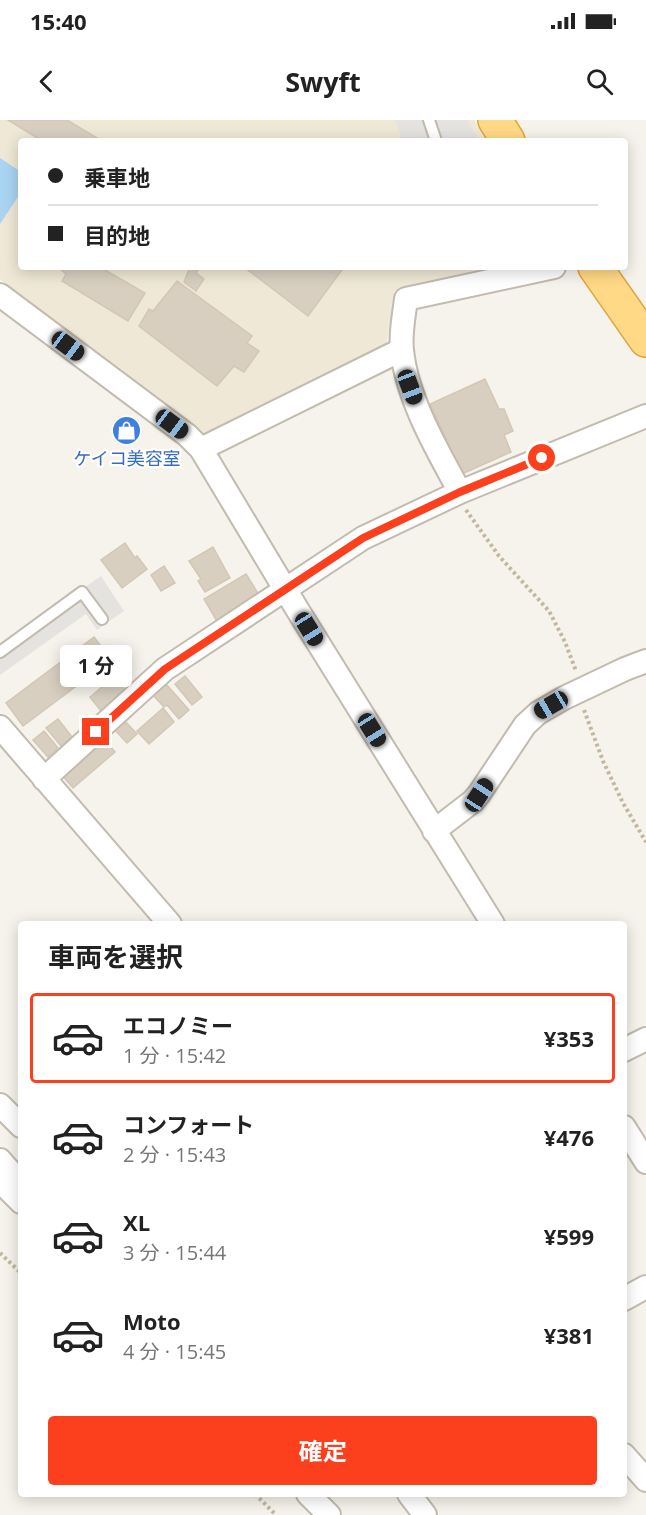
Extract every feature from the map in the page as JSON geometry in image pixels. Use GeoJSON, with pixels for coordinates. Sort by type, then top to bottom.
{"type":"FeatureCollection","features":[{"type":"Feature","properties":{"kind":"highway"},"geometry":{"type":"LineString","coordinates":[[495,120],[506,138]]}},
{"type":"Feature","properties":{"kind":"highway"},"geometry":{"type":"LineString","coordinates":[[597,270],[646,340]]}},
{"type":"Feature","properties":{"kind":"street"},"geometry":{"type":"LineString","coordinates":[[457,493],[427,430],[410,387],[402,351],[406,299],[540,270]]}},
{"type":"Feature","properties":{"kind":"street"},"geometry":{"type":"LineString","coordinates":[[0,295],[187,435],[201,449],[491,921]]}},
{"type":"Feature","properties":{"kind":"street"},"geometry":{"type":"LineString","coordinates":[[201,449],[402,351]]}},
{"type":"Feature","properties":{"kind":"street"},"geometry":{"type":"LineString","coordinates":[[44,779],[165,669],[363,538],[457,493],[646,416]]}},
{"type":"Feature","properties":{"kind":"street"},"geometry":{"type":"LineString","coordinates":[[434,831],[479,795],[525,725],[538,713],[564,698],[646,661]]}},
{"type":"Feature","properties":{"kind":"street"},"geometry":{"type":"LineString","coordinates":[[0,727],[167,921]]}},
{"type":"Feature","properties":{"kind":"street"},"geometry":{"type":"LineString","coordinates":[[627,1048],[646,1039]]}},
{"type":"Feature","properties":{"kind":"street"},"geometry":{"type":"LineString","coordinates":[[7,1106],[18,1122]]}},
{"type":"Feature","properties":{"kind":"street"},"geometry":{"type":"LineString","coordinates":[[627,1132],[646,1162]]}},
{"type":"Feature","properties":{"kind":"street"},"geometry":{"type":"LineString","coordinates":[[0,1160],[18,1181]]}},
{"type":"Feature","properties":{"kind":"street"},"geometry":{"type":"LineString","coordinates":[[0,1181],[18,1199]]}},
{"type":"Feature","properties":{"kind":"street"},"geometry":{"type":"LineString","coordinates":[[627,1297],[646,1287]]}},
{"type":"Feature","properties":{"kind":"street"},"geometry":{"type":"LineString","coordinates":[[311,1497],[329,1515]]}},
{"type":"Feature","properties":{"kind":"street"},"geometry":{"type":"LineString","coordinates":[[411,1497],[425,1515]]}},
{"type":"Feature","properties":{"kind":"lane"},"geometry":{"type":"LineString","coordinates":[[429,120],[435,138]]}},
{"type":"Feature","properties":{"kind":"lane"},"geometry":{"type":"LineString","coordinates":[[0,652],[82,592],[102,619]]}},
{"type":"Feature","properties":{"kind":"path"},"geometry":{"type":"LineString","coordinates":[[457,493],[499,556],[549,611],[565,642],[581,682],[581,703],[603,761],[623,803],[646,842]]}},
{"type":"Feature","properties":{"kind":"path"},"geometry":{"type":"LineString","coordinates":[[0,1253],[18,1270]]}},
{"type":"Feature","properties":{"kind":"path"},"geometry":{"type":"LineString","coordinates":[[258,1497],[276,1515]]}},
{"type":"Feature","properties":{"kind":"shaded area"},"geometry":{"type":"Polygon","coordinates":[[[0,120],[474,120],[484,138],[18,138],[18,270],[502,270],[394,293],[386,347],[204,437],[192,422],[0,279],[0,120]]]}},
{"type":"Feature","properties":{"kind":"shaded area"},"geometry":{"type":"Polygon","coordinates":[[[395,120],[467,120],[478,138],[401,138],[395,120]]]}},
{"type":"Feature","properties":{"kind":"shaded area"},"geometry":{"type":"Polygon","coordinates":[[[101,576],[124,611],[97,630],[86,614],[0,675],[0,647],[101,576]]]}},
{"type":"Feature","properties":{"kind":"water"},"geometry":{"type":"Polygon","coordinates":[[[0,158],[18,170],[18,197],[0,224],[0,158]]]}},
{"type":"Feature","properties":{"kind":"building"},"geometry":{"type":"Polygon","coordinates":[[[8,120],[67,120],[97,138],[37,138],[8,120]]]}},
{"type":"Feature","properties":{"kind":"building"},"geometry":{"type":"Polygon","coordinates":[[[61,270],[105,270],[145,293],[128,321],[62,281],[66,274],[61,270]]]}},
{"type":"Feature","properties":{"kind":"building"},"geometry":{"type":"Polygon","coordinates":[[[189,270],[198,270],[196,273],[204,279],[196,291],[184,282],[189,270]]]}},
{"type":"Feature","properties":{"kind":"building"},"geometry":{"type":"Polygon","coordinates":[[[248,270],[342,270],[308,316],[248,270]]]}},
{"type":"Feature","properties":{"kind":"building"},"geometry":{"type":"Polygon","coordinates":[[[177,281],[252,336],[247,343],[259,351],[244,372],[234,366],[217,386],[139,326],[149,309],[153,311],[177,281]]]}},
{"type":"Feature","properties":{"kind":"building"},"geometry":{"type":"Polygon","coordinates":[[[485,379],[499,409],[504,409],[513,431],[504,435],[511,452],[462,474],[430,404],[485,379]]]}},
{"type":"Feature","properties":{"kind":"building"},"geometry":{"type":"Polygon","coordinates":[[[125,543],[135,558],[137,556],[147,569],[122,588],[101,560],[125,543]]]}},
{"type":"Feature","properties":{"kind":"building"},"geometry":{"type":"Polygon","coordinates":[[[213,547],[230,578],[205,592],[198,581],[201,579],[189,561],[213,547]]]}},
{"type":"Feature","properties":{"kind":"building"},"geometry":{"type":"Polygon","coordinates":[[[164,566],[175,583],[161,591],[151,575],[164,566]]]}},
{"type":"Feature","properties":{"kind":"building"},"geometry":{"type":"Polygon","coordinates":[[[246,574],[261,598],[218,623],[204,599],[246,574]]]}},
{"type":"Feature","properties":{"kind":"building"},"geometry":{"type":"Polygon","coordinates":[[[94,637],[111,660],[23,726],[6,703],[94,637]]]}},
{"type":"Feature","properties":{"kind":"building"},"geometry":{"type":"Polygon","coordinates":[[[185,676],[202,697],[192,705],[175,684],[185,676]]]}},
{"type":"Feature","properties":{"kind":"building"},"geometry":{"type":"Polygon","coordinates":[[[114,677],[126,691],[101,711],[90,697],[114,677]]]}},
{"type":"Feature","properties":{"kind":"building"},"geometry":{"type":"Polygon","coordinates":[[[166,684],[189,710],[179,719],[167,705],[164,707],[153,695],[166,684]]]}},
{"type":"Feature","properties":{"kind":"building"},"geometry":{"type":"Polygon","coordinates":[[[163,708],[174,722],[149,744],[137,731],[163,708]]]}},
{"type":"Feature","properties":{"kind":"building"},"geometry":{"type":"Polygon","coordinates":[[[58,719],[72,737],[61,746],[46,728],[58,719]]]}},
{"type":"Feature","properties":{"kind":"building"},"geometry":{"type":"Polygon","coordinates":[[[124,720],[137,734],[127,743],[114,729],[124,720]]]}},
{"type":"Feature","properties":{"kind":"building"},"geometry":{"type":"Polygon","coordinates":[[[44,731],[58,748],[48,757],[33,740],[44,731]]]}},
{"type":"Feature","properties":{"kind":"building"},"geometry":{"type":"Polygon","coordinates":[[[105,740],[115,752],[73,788],[62,775],[105,740]]]}},
{"type":"Feature","properties":{"kind":"place","name":"ケイコ美容室"},"geometry":{"type":"Point","coordinates":[127,430]}},
{"type":"Feature","properties":{"kind":"route"},"geometry":{"type":"LineString","coordinates":[[96,732],[165,669],[363,538],[460,492],[542,458]]}}]}
